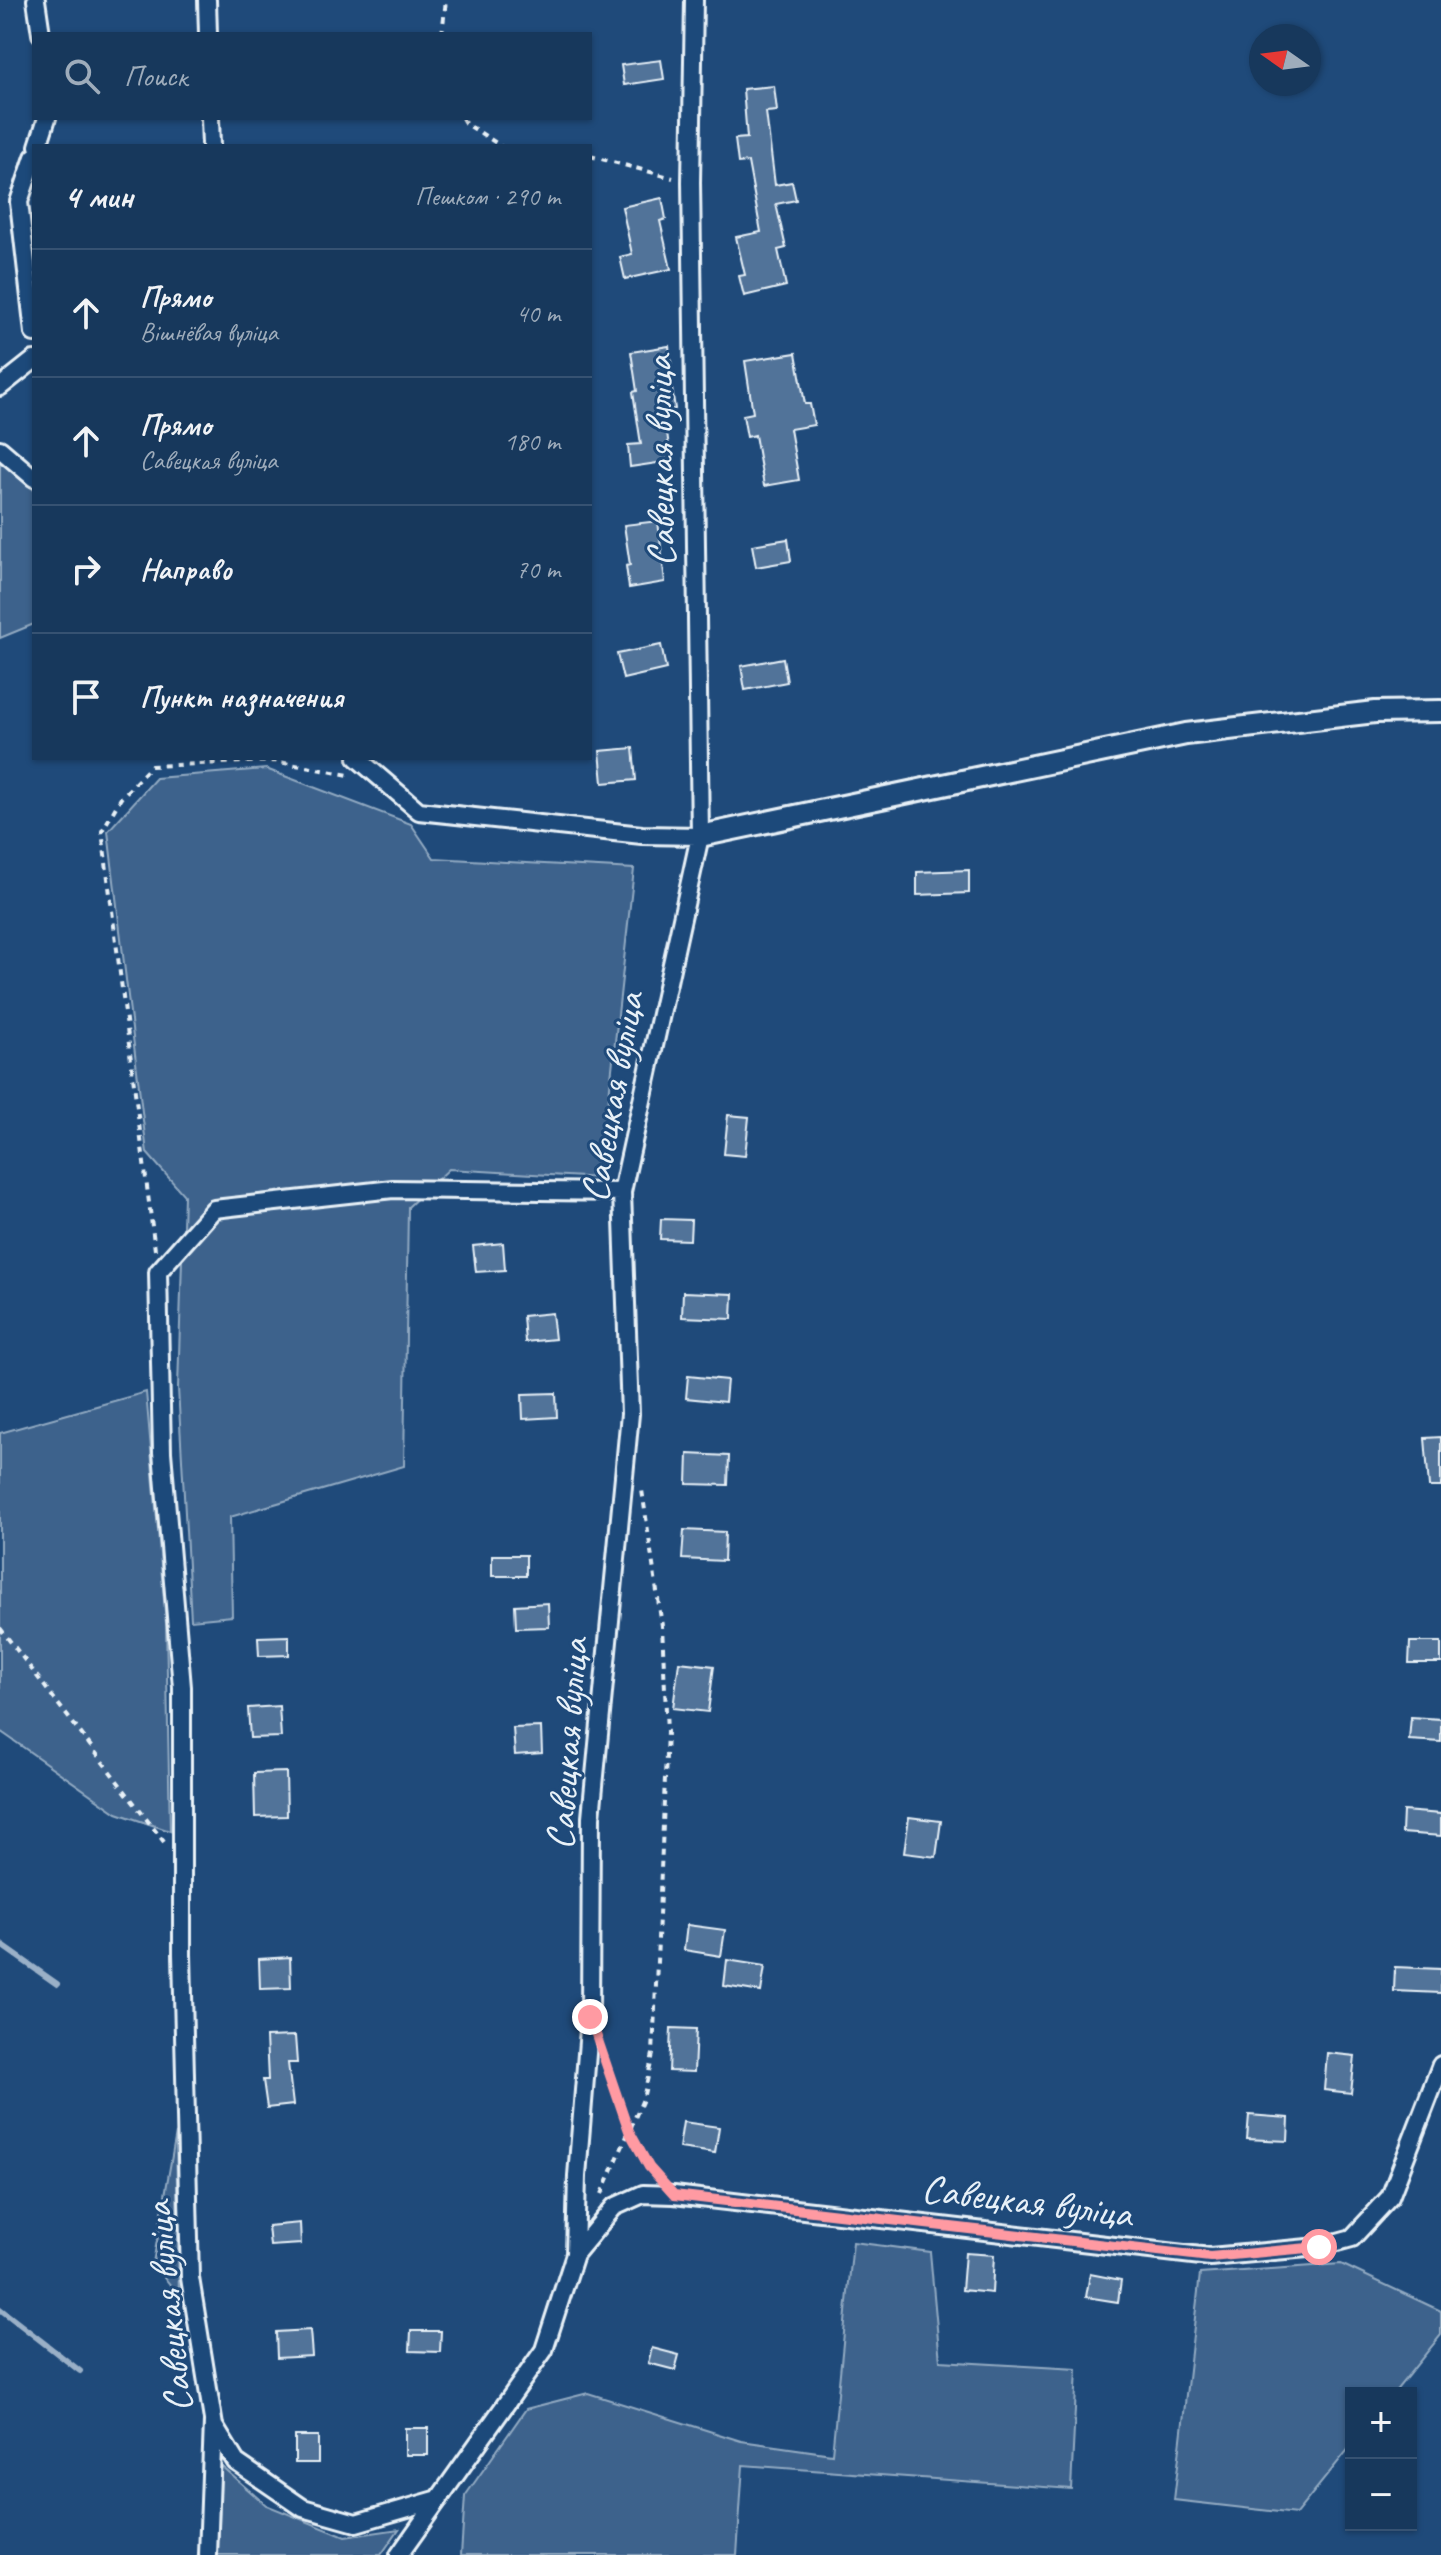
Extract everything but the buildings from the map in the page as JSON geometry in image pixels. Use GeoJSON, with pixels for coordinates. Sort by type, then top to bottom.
{"type":"FeatureCollection","features":[{"type":"Feature","properties":{"kind":"street"},"geometry":{"type":"LineString","coordinates":[[36,0],[41,32]]}},
{"type":"Feature","properties":{"kind":"street"},"geometry":{"type":"LineString","coordinates":[[207,0],[208,32]]}},
{"type":"Feature","properties":{"kind":"street","name":"Савецкая вуліца"},"geometry":{"type":"LineString","coordinates":[[158,1272],[162,1452],[182,1687],[182,1865],[190,2278],[214,2426],[236,2462],[303,2508],[356,2523],[439,2499],[544,2350],[575,2254],[577,2176],[590,2017],[591,1817],[630,1414],[622,1192],[700,836],[691,182],[694,0]]}},
{"type":"Feature","properties":{"kind":"street"},"geometry":{"type":"LineString","coordinates":[[39,144],[46,120]]}},
{"type":"Feature","properties":{"kind":"street"},"geometry":{"type":"LineString","coordinates":[[210,120],[211,144]]}},
{"type":"Feature","properties":{"kind":"street"},"geometry":{"type":"LineString","coordinates":[[32,163],[19,202],[32,316]]}},
{"type":"Feature","properties":{"kind":"street"},"geometry":{"type":"LineString","coordinates":[[0,387],[32,362]]}},
{"type":"Feature","properties":{"kind":"street"},"geometry":{"type":"LineString","coordinates":[[0,449],[32,476]]}},
{"type":"Feature","properties":{"kind":"street"},"geometry":{"type":"LineString","coordinates":[[359,760],[419,811],[642,835],[700,836],[1186,734],[1375,712],[1441,711]]}},
{"type":"Feature","properties":{"kind":"street"},"geometry":{"type":"LineString","coordinates":[[158,1272],[214,1209],[393,1189],[622,1192]]}},
{"type":"Feature","properties":{"kind":"street","name":"Савецкая вуліца"},"geometry":{"type":"LineString","coordinates":[[575,2254],[614,2207],[643,2194],[674,2195],[1210,2257],[1319,2247],[1352,2238],[1390,2197],[1441,2065]]}},
{"type":"Feature","properties":{"kind":"street"},"geometry":{"type":"LineString","coordinates":[[208,2555],[213,2416]]}},
{"type":"Feature","properties":{"kind":"street"},"geometry":{"type":"LineString","coordinates":[[399,2555],[439,2499]]}},
{"type":"Feature","properties":{"kind":"path"},"geometry":{"type":"LineString","coordinates":[[442,32],[446,0]]}},
{"type":"Feature","properties":{"kind":"path"},"geometry":{"type":"LineString","coordinates":[[463,120],[498,144]]}},
{"type":"Feature","properties":{"kind":"path"},"geometry":{"type":"LineString","coordinates":[[592,157],[691,182]]}},
{"type":"Feature","properties":{"kind":"path"},"geometry":{"type":"LineString","coordinates":[[158,1272],[102,831],[121,798],[151,766],[274,761],[385,782]]}},
{"type":"Feature","properties":{"kind":"path"},"geometry":{"type":"LineString","coordinates":[[601,2197],[643,2099],[653,2054],[667,1732],[662,1626],[642,1488]]}},
{"type":"Feature","properties":{"kind":"path"},"geometry":{"type":"LineString","coordinates":[[0,1628],[182,1865]]}},
{"type":"Feature","properties":{"kind":"path"},"geometry":{"type":"LineString","coordinates":[[605,2062],[629,2131],[649,2167],[674,2195]]}},
{"type":"Feature","properties":{"kind":"shaded area"},"geometry":{"type":"Polygon","coordinates":[[[0,461],[32,488],[32,625],[0,638],[0,461]]]}},
{"type":"Feature","properties":{"kind":"shaded area"},"geometry":{"type":"Polygon","coordinates":[[[266,769],[411,824],[434,858],[634,869],[600,1178],[449,1169],[408,1207],[404,1466],[230,1517],[232,1616],[191,1620],[178,1388],[184,1195],[147,1153],[108,831],[156,778],[266,769]]]}},
{"type":"Feature","properties":{"kind":"shaded area"},"geometry":{"type":"Polygon","coordinates":[[[146,1392],[166,1623],[170,1831],[117,1813],[0,1731],[0,1433],[146,1392]]]}},
{"type":"Feature","properties":{"kind":"shaded area"},"geometry":{"type":"Polygon","coordinates":[[[176,2133],[179,2296],[153,2263],[176,2133]]]}},
{"type":"Feature","properties":{"kind":"shaded area"},"geometry":{"type":"Polygon","coordinates":[[[853,2242],[930,2252],[940,2361],[1077,2369],[1071,2489],[743,2465],[737,2555],[461,2555],[465,2496],[526,2409],[588,2393],[741,2441],[832,2454],[853,2242]]]}},
{"type":"Feature","properties":{"kind":"shaded area"},"geometry":{"type":"Polygon","coordinates":[[[1341,2264],[1441,2311],[1441,2335],[1399,2387],[1345,2387],[1345,2453],[1296,2514],[1174,2500],[1200,2274],[1341,2264]]]}},
{"type":"Feature","properties":{"kind":"shaded area"},"geometry":{"type":"Polygon","coordinates":[[[221,2466],[266,2505],[345,2537],[399,2529],[381,2555],[218,2555],[221,2466]]]}},
{"type":"Feature","properties":{"kind":"waterway"},"geometry":{"type":"LineString","coordinates":[[0,1944],[57,1984]]}},
{"type":"Feature","properties":{"kind":"waterway"},"geometry":{"type":"LineString","coordinates":[[0,2309],[80,2371]]}},
{"type":"Feature","properties":{"kind":"route"},"geometry":{"type":"LineString","coordinates":[[590,2017],[629,2131],[649,2167],[674,2195],[1210,2257],[1319,2247]]}}]}
